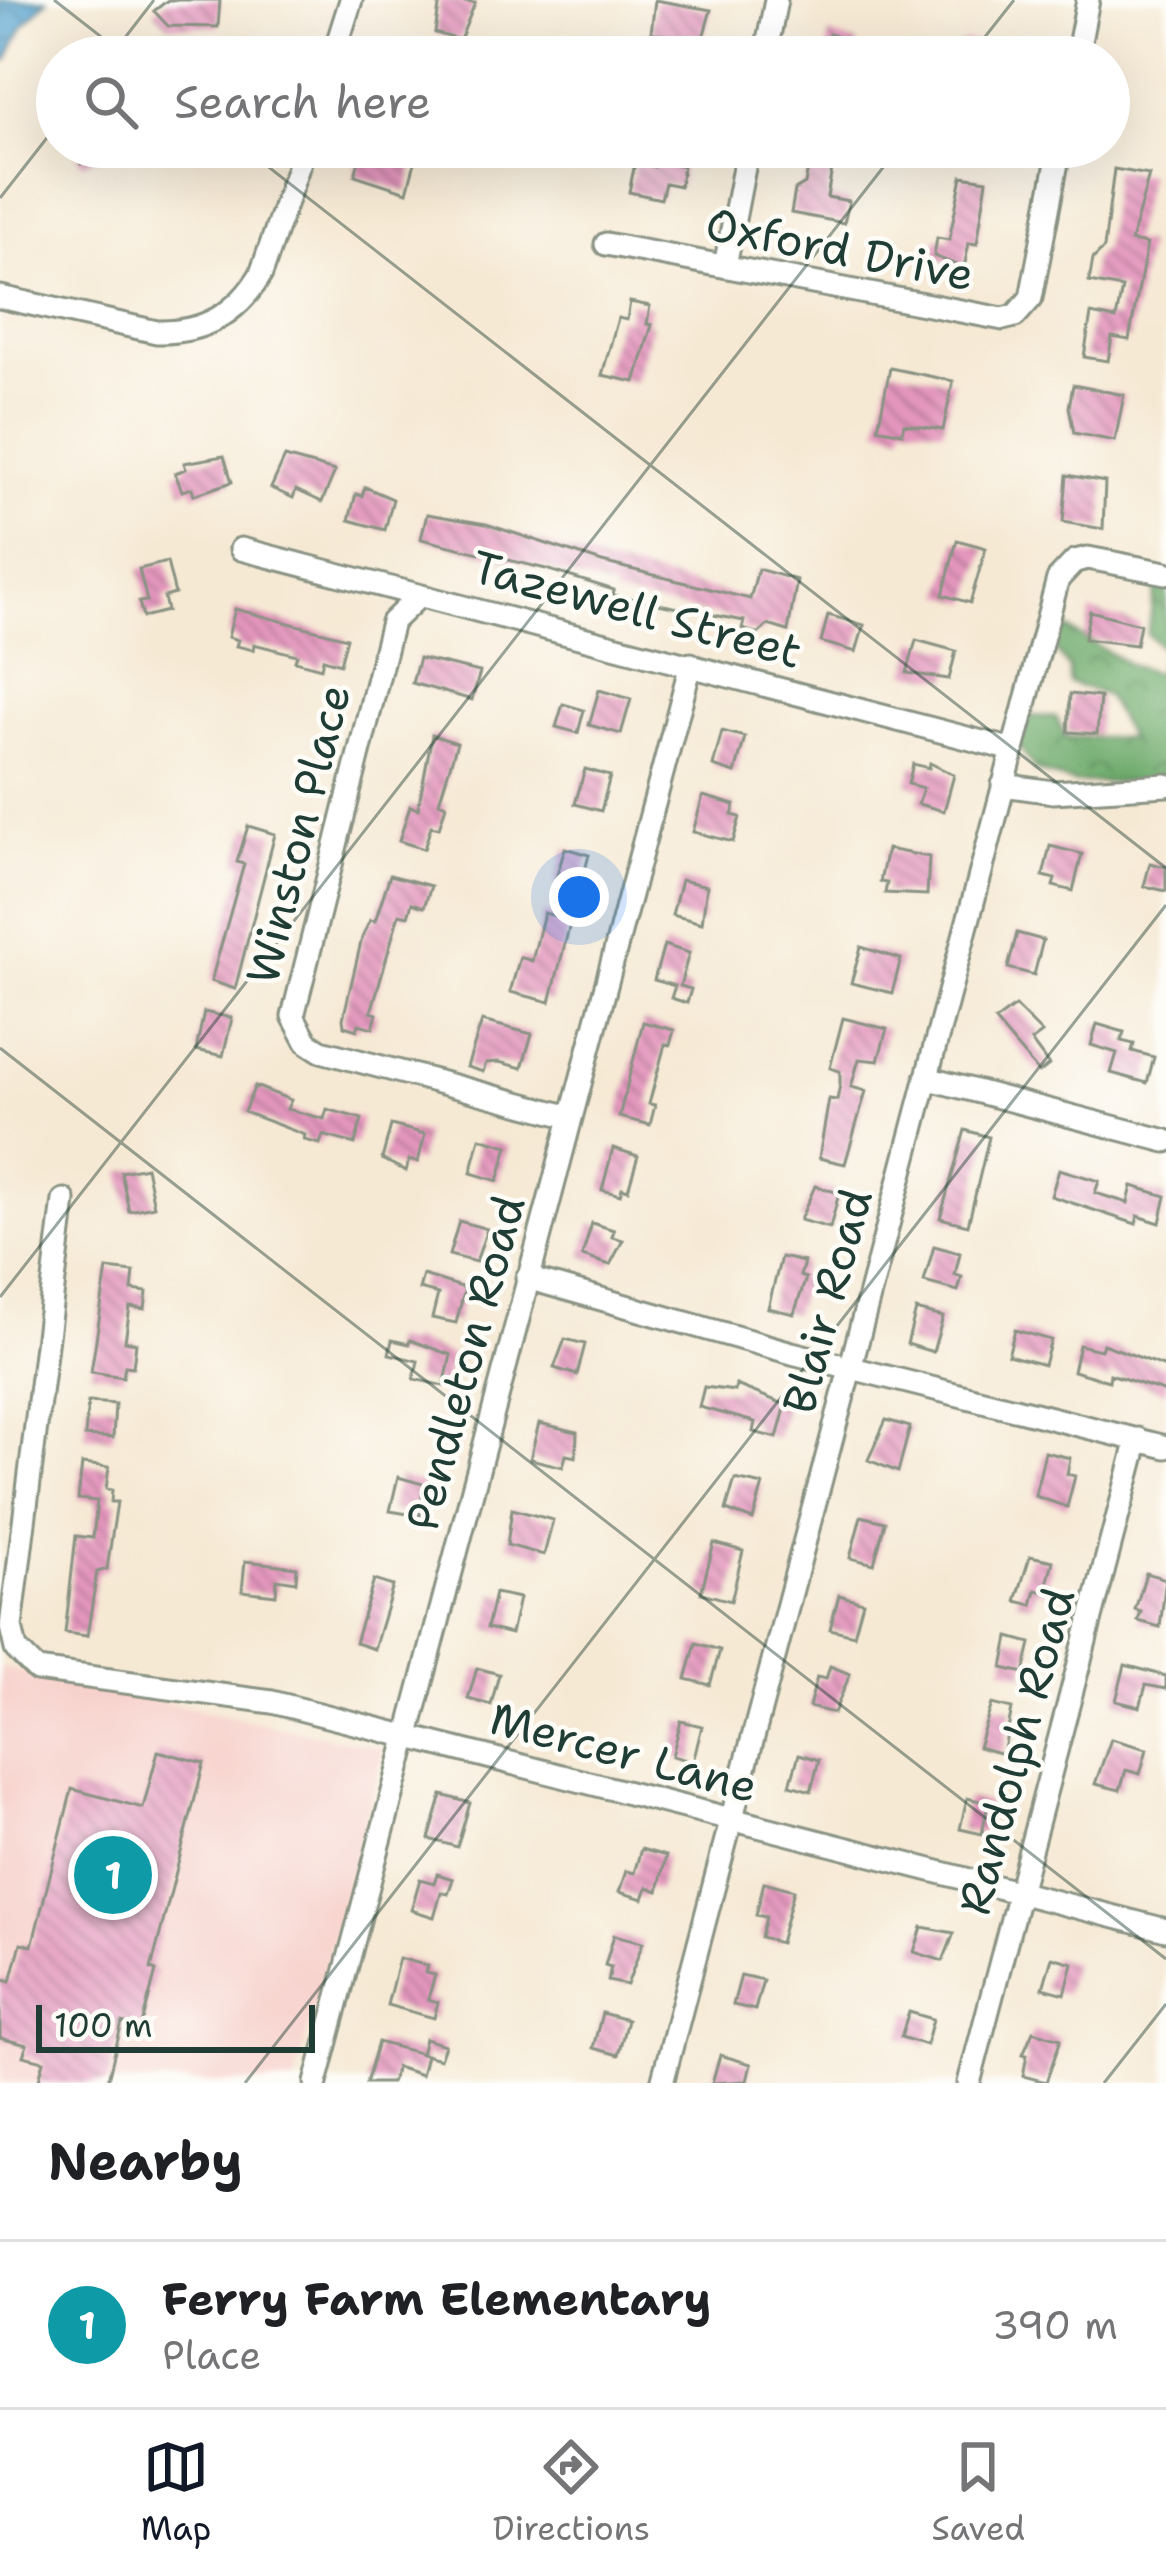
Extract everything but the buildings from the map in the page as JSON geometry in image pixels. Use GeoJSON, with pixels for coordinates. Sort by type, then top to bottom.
{"type":"FeatureCollection","features":[{"type":"Feature","properties":{"kind":"street"},"geometry":{"type":"LineString","coordinates":[[340,36],[351,0]]}},
{"type":"Feature","properties":{"kind":"street"},"geometry":{"type":"LineString","coordinates":[[769,36],[776,0]]}},
{"type":"Feature","properties":{"kind":"street"},"geometry":{"type":"LineString","coordinates":[[1081,36],[1088,0]]}},
{"type":"Feature","properties":{"kind":"street"},"geometry":{"type":"LineString","coordinates":[[0,297],[157,332],[178,332],[218,320],[250,292],[261,274],[297,168]]}},
{"type":"Feature","properties":{"kind":"street"},"geometry":{"type":"LineString","coordinates":[[725,266],[744,168]]}},
{"type":"Feature","properties":{"kind":"street","name":"Oxford Drive"},"geometry":{"type":"LineString","coordinates":[[606,244],[1003,319],[1024,308],[1035,278],[1056,168]]}},
{"type":"Feature","properties":{"kind":"street","name":"Tazewell Street"},"geometry":{"type":"LineString","coordinates":[[241,549],[418,597],[434,595],[1012,750]]}},
{"type":"Feature","properties":{"kind":"street","name":"Blair Road"},"geometry":{"type":"LineString","coordinates":[[662,2083],[1058,580],[1075,561],[1091,558],[1166,573]]}},
{"type":"Feature","properties":{"kind":"street","name":"Winston Place"},"geometry":{"type":"LineString","coordinates":[[418,597],[392,622],[293,1016],[307,1042],[321,1051],[571,1117]]}},
{"type":"Feature","properties":{"kind":"street","name":"Pendleton Road"},"geometry":{"type":"LineString","coordinates":[[316,2083],[691,664]]}},
{"type":"Feature","properties":{"kind":"street"},"geometry":{"type":"LineString","coordinates":[[1003,785],[1054,792],[1166,785]]}},
{"type":"Feature","properties":{"kind":"street"},"geometry":{"type":"LineString","coordinates":[[926,1078],[1166,1141]]}},
{"type":"Feature","properties":{"kind":"street","name":"Mercer Lane"},"geometry":{"type":"LineString","coordinates":[[64,1200],[11,1627],[25,1661],[57,1675],[191,1688],[406,1736],[1166,1930]]}},
{"type":"Feature","properties":{"kind":"street"},"geometry":{"type":"LineString","coordinates":[[526,1278],[1166,1447]]}},
{"type":"Feature","properties":{"kind":"street","name":"Randolph Road"},"geometry":{"type":"LineString","coordinates":[[969,2083],[1138,1439]]}},
{"type":"Feature","properties":{"kind":"shaded area"},"geometry":{"type":"Polygon","coordinates":[[[0,1667],[384,1749],[294,2083],[0,2083],[0,1667]]]}},
{"type":"Feature","properties":{"kind":"green space"},"geometry":{"type":"Polygon","coordinates":[[[1157,582],[1166,585],[1166,781],[1074,783],[1036,771],[1017,743],[1031,716],[1056,717],[1066,737],[1129,738],[1106,695],[1069,683],[1069,668],[1050,643],[1061,625],[1132,666],[1158,674],[1163,649],[1147,634],[1157,582]]]}},
{"type":"Feature","properties":{"kind":"water"},"geometry":{"type":"Polygon","coordinates":[[[0,0],[47,0],[23,26],[7,60],[0,60],[0,0]]]}},
{"type":"Feature","properties":{"kind":"place","name":"Ferry Farm Elementary"},"geometry":{"type":"Point","coordinates":[113,1875]}}]}
